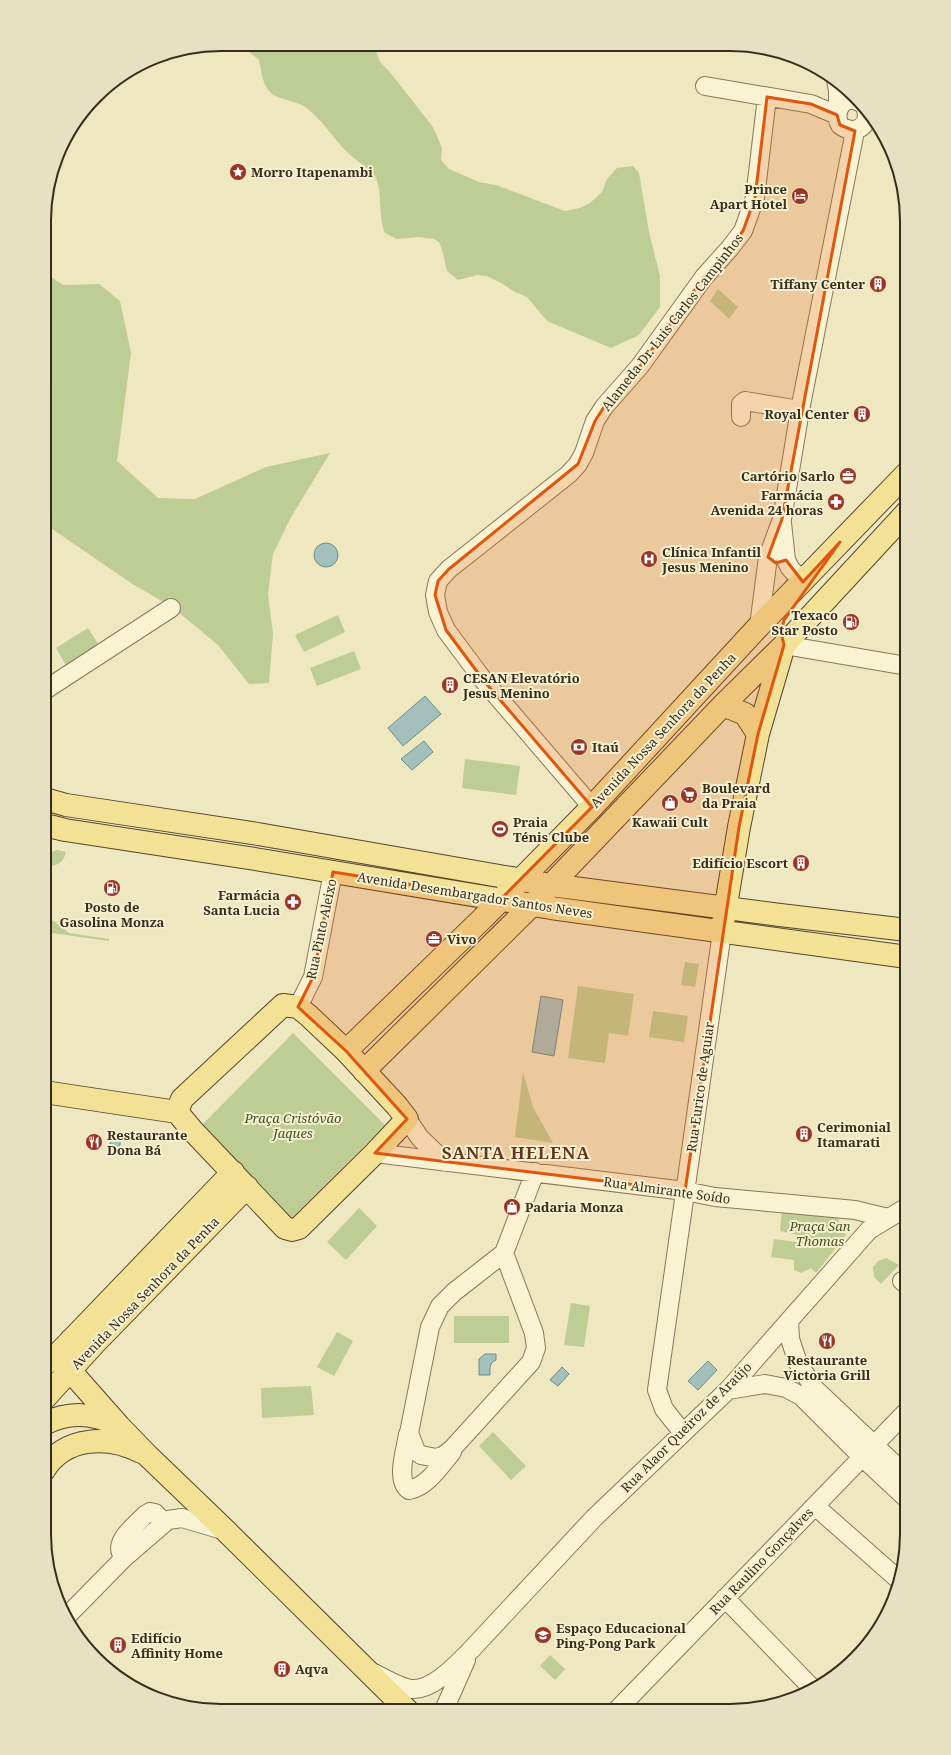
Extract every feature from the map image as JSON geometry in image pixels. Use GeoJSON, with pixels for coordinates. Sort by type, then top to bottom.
{"type":"FeatureCollection","features":[{"type":"Feature","properties":{"kind":"main road","name":"Avenida Nossa Senhora da Penha"},"geometry":{"type":"LineString","coordinates":[[346,1051],[501,899],[592,807],[759,626],[900,480]]}},
{"type":"Feature","properties":{"kind":"main road","name":"Avenida Nossa Senhora da Penha"},"geometry":{"type":"LineString","coordinates":[[364,1071],[532,905],[723,705],[784,645],[900,520]]}},
{"type":"Feature","properties":{"kind":"main road"},"geometry":{"type":"LineString","coordinates":[[784,645],[781,632],[784,620],[840,542]]}},
{"type":"Feature","properties":{"kind":"main road","name":"Rua Eurico de Aguiar"},"geometry":{"type":"LineString","coordinates":[[722,932],[739,827],[758,734],[784,645]]}},
{"type":"Feature","properties":{"kind":"main road"},"geometry":{"type":"LineString","coordinates":[[723,705],[745,714],[758,734]]}},
{"type":"Feature","properties":{"kind":"main road","name":"Avenida Desembargador Santos Neves"},"geometry":{"type":"LineString","coordinates":[[55,805],[258,834],[551,885],[900,929]]}},
{"type":"Feature","properties":{"kind":"main road","name":"Avenida Desembargador Santos Neves"},"geometry":{"type":"LineString","coordinates":[[51,826],[532,905],[900,957]]}},
{"type":"Feature","properties":{"kind":"main road"},"geometry":{"type":"LineString","coordinates":[[51,1093],[177,1112],[192,1130],[285,1228],[292,1230],[299,1228],[375,1154],[407,1119],[397,1106],[346,1051],[298,1007],[283,1005],[182,1099],[177,1112]]}},
{"type":"Feature","properties":{"kind":"main road","name":"Avenida Nossa Senhora da Penha"},"geometry":{"type":"LineString","coordinates":[[51,1360],[240,1180]]}},
{"type":"Feature","properties":{"kind":"main road","name":"Avenida Nossa Senhora da Penha"},"geometry":{"type":"LineString","coordinates":[[51,1391],[240,1180]]}},
{"type":"Feature","properties":{"kind":"main road"},"geometry":{"type":"LineString","coordinates":[[71,1340],[64,1357],[69,1371],[148,1456],[401,1704]]}},
{"type":"Feature","properties":{"kind":"main road"},"geometry":{"type":"LineString","coordinates":[[51,1421],[59,1418],[79,1415],[100,1418],[119,1426]]}},
{"type":"Feature","properties":{"kind":"main road"},"geometry":{"type":"LineString","coordinates":[[51,1460],[62,1450],[87,1442],[116,1443],[138,1450],[148,1456]]}},
{"type":"Feature","properties":{"kind":"street"},"geometry":{"type":"LineString","coordinates":[[705,86],[767,98],[811,104],[838,111]]}},
{"type":"Feature","properties":{"kind":"street"},"geometry":{"type":"LineString","coordinates":[[838,89],[840,125],[850,131],[866,121]]}},
{"type":"Feature","properties":{"kind":"street","name":"Alameda Dr. Luis Carlos Campinhos"},"geometry":{"type":"LineString","coordinates":[[592,807],[484,681],[446,630],[438,612],[435,595],[438,581],[449,569],[569,474],[578,464],[584,453],[595,421],[604,407],[640,366],[704,277],[743,231],[755,198],[767,98]]}},
{"type":"Feature","properties":{"kind":"street"},"geometry":{"type":"LineString","coordinates":[[838,111],[843,103],[849,100]]}},
{"type":"Feature","properties":{"kind":"street"},"geometry":{"type":"LineString","coordinates":[[759,626],[768,558],[782,518],[800,410],[866,121]]}},
{"type":"Feature","properties":{"kind":"street"},"geometry":{"type":"LineString","coordinates":[[741,417],[741,404],[745,401],[800,410]]}},
{"type":"Feature","properties":{"kind":"street"},"geometry":{"type":"LineString","coordinates":[[782,518],[786,560],[790,568],[802,582]]}},
{"type":"Feature","properties":{"kind":"street"},"geometry":{"type":"LineString","coordinates":[[768,558],[776,562],[786,560]]}},
{"type":"Feature","properties":{"kind":"street"},"geometry":{"type":"LineString","coordinates":[[51,686],[171,608]]}},
{"type":"Feature","properties":{"kind":"street"},"geometry":{"type":"LineString","coordinates":[[784,645],[900,665]]}},
{"type":"Feature","properties":{"kind":"street","name":"Rua Pinto Aleixo"},"geometry":{"type":"LineString","coordinates":[[298,1007],[313,977],[333,872]]}},
{"type":"Feature","properties":{"kind":"street","name":"Rua Eurico de Aguiar"},"geometry":{"type":"LineString","coordinates":[[683,1433],[664,1409],[657,1390],[722,932]]}},
{"type":"Feature","properties":{"kind":"street"},"geometry":{"type":"LineString","coordinates":[[407,1119],[420,1138],[445,1162]]}},
{"type":"Feature","properties":{"kind":"street","name":"Rua Almirante Soído"},"geometry":{"type":"LineString","coordinates":[[375,1154],[535,1172],[715,1196],[855,1210],[888,1218]]}},
{"type":"Feature","properties":{"kind":"street"},"geometry":{"type":"LineString","coordinates":[[504,1253],[534,1333],[536,1348],[531,1362],[461,1440],[440,1466],[420,1486],[409,1490],[402,1482],[402,1474],[408,1433],[430,1327],[440,1306],[454,1292],[504,1253],[535,1172]]}},
{"type":"Feature","properties":{"kind":"street","name":"Rua Alaor Queiroz de Araújo"},"geometry":{"type":"LineString","coordinates":[[363,1667],[411,1690],[425,1687],[448,1673],[594,1518],[728,1390],[869,1230],[900,1211]]}},
{"type":"Feature","properties":{"kind":"street"},"geometry":{"type":"LineString","coordinates":[[789,1321],[790,1339],[798,1363],[814,1388],[900,1490]]}},
{"type":"Feature","properties":{"kind":"street"},"geometry":{"type":"LineString","coordinates":[[728,1390],[764,1384],[786,1388],[801,1396],[868,1451],[900,1472]]}},
{"type":"Feature","properties":{"kind":"street","name":"Rua Raulino Gonçalves"},"geometry":{"type":"LineString","coordinates":[[625,1704],[900,1417]]}},
{"type":"Feature","properties":{"kind":"street"},"geometry":{"type":"LineString","coordinates":[[408,1433],[416,1451],[428,1458],[443,1456],[461,1440]]}},
{"type":"Feature","properties":{"kind":"street"},"geometry":{"type":"LineString","coordinates":[[814,1506],[895,1576]]}},
{"type":"Feature","properties":{"kind":"street"},"geometry":{"type":"LineString","coordinates":[[71,1612],[124,1558],[164,1523],[174,1518],[182,1518],[226,1531]]}},
{"type":"Feature","properties":{"kind":"street"},"geometry":{"type":"LineString","coordinates":[[725,1598],[808,1684]]}},
{"type":"Feature","properties":{"kind":"street","name":"Rua Alaor Queiroz de Araújo"},"geometry":{"type":"LineString","coordinates":[[447,1704],[469,1652]]}},
{"type":"Feature","properties":{"kind":"highlighted area"},"geometry":{"type":"Polygon","coordinates":[[[767,97],[811,104],[837,115],[840,125],[855,131],[782,519],[768,557],[776,563],[786,560],[803,582],[840,542],[784,620],[781,632],[784,645],[758,734],[739,827],[685,1191],[375,1153],[407,1119],[346,1051],[298,1007],[313,977],[333,872],[501,899],[592,807],[484,681],[446,630],[435,595],[438,581],[449,569],[578,464],[595,421],[604,407],[640,366],[704,277],[743,231],[755,198],[767,97]]]}},
{"type":"Feature","properties":{"kind":"green space"},"geometry":{"type":"Polygon","coordinates":[[[248,51],[376,51],[380,62],[389,71],[433,127],[442,148],[441,160],[449,169],[479,182],[496,185],[565,211],[580,208],[590,203],[602,192],[607,179],[617,168],[633,166],[639,173],[649,232],[660,276],[660,307],[639,335],[611,348],[547,321],[527,297],[487,276],[477,275],[458,280],[447,271],[439,242],[434,239],[418,237],[397,239],[385,233],[381,218],[380,194],[373,174],[347,152],[319,119],[308,109],[304,106],[272,94],[264,83],[259,60],[248,51]]]}},
{"type":"Feature","properties":{"kind":"green space"},"geometry":{"type":"Polygon","coordinates":[[[51,277],[63,285],[99,284],[120,301],[131,353],[117,461],[158,498],[195,499],[266,467],[330,453],[290,519],[273,554],[268,594],[273,634],[269,683],[249,684],[218,645],[172,607],[131,583],[51,528],[51,277]]]}},
{"type":"Feature","properties":{"kind":"green space"},"geometry":{"type":"Polygon","coordinates":[[[718,289],[738,307],[729,319],[710,301],[718,289]]]}},
{"type":"Feature","properties":{"kind":"green space"},"geometry":{"type":"Polygon","coordinates":[[[338,615],[345,632],[304,652],[295,635],[338,615]]]}},
{"type":"Feature","properties":{"kind":"green space"},"geometry":{"type":"Polygon","coordinates":[[[88,628],[100,647],[67,667],[56,648],[88,628]]]}},
{"type":"Feature","properties":{"kind":"green space"},"geometry":{"type":"Polygon","coordinates":[[[354,651],[361,669],[317,686],[310,668],[354,651]]]}},
{"type":"Feature","properties":{"kind":"green space"},"geometry":{"type":"Polygon","coordinates":[[[465,759],[520,766],[516,795],[462,788],[465,759]]]}},
{"type":"Feature","properties":{"kind":"green space"},"geometry":{"type":"Polygon","coordinates":[[[57,850],[66,852],[61,862],[51,866],[52,852],[57,850]]]}},
{"type":"Feature","properties":{"kind":"green space"},"geometry":{"type":"Polygon","coordinates":[[[51,921],[54,921],[69,933],[109,939],[109,941],[51,933],[51,921]]]}},
{"type":"Feature","properties":{"kind":"green space"},"geometry":{"type":"Polygon","coordinates":[[[685,962],[699,964],[695,987],[681,985],[685,962]]]}},
{"type":"Feature","properties":{"kind":"green space"},"geometry":{"type":"Polygon","coordinates":[[[578,986],[634,994],[628,1036],[609,1033],[605,1063],[568,1058],[578,986]]]}},
{"type":"Feature","properties":{"kind":"green space"},"geometry":{"type":"Polygon","coordinates":[[[653,1011],[688,1016],[684,1042],[649,1037],[653,1011]]]}},
{"type":"Feature","properties":{"kind":"green space","name":"Praça Cristóvão Jaques"},"geometry":{"type":"Polygon","coordinates":[[[293,1033],[385,1125],[292,1218],[201,1126],[293,1033]]]}},
{"type":"Feature","properties":{"kind":"green space"},"geometry":{"type":"Polygon","coordinates":[[[523,1072],[533,1107],[553,1143],[515,1137],[523,1072]]]}},
{"type":"Feature","properties":{"kind":"green space"},"geometry":{"type":"Polygon","coordinates":[[[359,1208],[377,1226],[346,1260],[327,1242],[359,1208]]]}},
{"type":"Feature","properties":{"kind":"green space","name":"Praça San Thomas"},"geometry":{"type":"Polygon","coordinates":[[[782,1208],[836,1214],[846,1235],[816,1273],[811,1268],[801,1273],[794,1270],[794,1260],[771,1257],[774,1239],[796,1242],[799,1240],[795,1234],[780,1231],[782,1208]]]}},
{"type":"Feature","properties":{"kind":"green space"},"geometry":{"type":"Polygon","coordinates":[[[886,1258],[899,1265],[881,1284],[874,1277],[873,1267],[878,1261],[886,1258]]]}},
{"type":"Feature","properties":{"kind":"green space"},"geometry":{"type":"Polygon","coordinates":[[[571,1303],[590,1306],[584,1347],[564,1345],[571,1303]]]}},
{"type":"Feature","properties":{"kind":"green space"},"geometry":{"type":"Polygon","coordinates":[[[454,1316],[509,1316],[509,1343],[454,1343],[454,1316]]]}},
{"type":"Feature","properties":{"kind":"green space"},"geometry":{"type":"Polygon","coordinates":[[[337,1332],[353,1341],[334,1376],[317,1367],[337,1332]]]}},
{"type":"Feature","properties":{"kind":"green space"},"geometry":{"type":"Polygon","coordinates":[[[311,1386],[314,1415],[262,1418],[261,1388],[311,1386]]]}},
{"type":"Feature","properties":{"kind":"green space"},"geometry":{"type":"Polygon","coordinates":[[[493,1432],[526,1466],[511,1480],[479,1446],[493,1432]]]}},
{"type":"Feature","properties":{"kind":"green space"},"geometry":{"type":"Polygon","coordinates":[[[550,1655],[565,1669],[555,1680],[540,1666],[550,1655]]]}},
{"type":"Feature","properties":{"kind":"water"},"geometry":{"type":"Polygon","coordinates":[[[326,543],[335,546],[338,555],[335,564],[326,567],[317,564],[314,555],[317,546],[326,543]]]}},
{"type":"Feature","properties":{"kind":"water"},"geometry":{"type":"Polygon","coordinates":[[[425,696],[441,714],[403,746],[388,728],[425,696]]]}},
{"type":"Feature","properties":{"kind":"water"},"geometry":{"type":"Polygon","coordinates":[[[424,741],[433,752],[412,770],[401,759],[424,741]]]}},
{"type":"Feature","properties":{"kind":"water"},"geometry":{"type":"Polygon","coordinates":[[[541,996],[563,1000],[554,1056],[532,1052],[541,996]]]}},
{"type":"Feature","properties":{"kind":"water"},"geometry":{"type":"Polygon","coordinates":[[[112,1135],[121,1136],[119,1152],[114,1156],[108,1153],[112,1135]]]}},
{"type":"Feature","properties":{"kind":"water"},"geometry":{"type":"Polygon","coordinates":[[[485,1354],[496,1354],[496,1360],[491,1364],[490,1375],[479,1375],[479,1359],[485,1354]]]}},
{"type":"Feature","properties":{"kind":"water"},"geometry":{"type":"Polygon","coordinates":[[[708,1361],[717,1370],[698,1390],[688,1381],[708,1361]]]}},
{"type":"Feature","properties":{"kind":"water"},"geometry":{"type":"Polygon","coordinates":[[[562,1367],[569,1374],[558,1386],[550,1380],[562,1367]]]}},
{"type":"Feature","properties":{"kind":"place","name":"Morro Itapenambi"},"geometry":{"type":"Point","coordinates":[238,172]}},
{"type":"Feature","properties":{"kind":"place","name":"Prince Apart Hotel"},"geometry":{"type":"Point","coordinates":[800,196]}},
{"type":"Feature","properties":{"kind":"place","name":"Tiffany Center"},"geometry":{"type":"Point","coordinates":[878,284]}},
{"type":"Feature","properties":{"kind":"place","name":"Royal Center"},"geometry":{"type":"Point","coordinates":[862,414]}},
{"type":"Feature","properties":{"kind":"place","name":"Cartório Sarlo"},"geometry":{"type":"Point","coordinates":[848,476]}},
{"type":"Feature","properties":{"kind":"place","name":"Farmácia Avenida 24 horas"},"geometry":{"type":"Point","coordinates":[836,502]}},
{"type":"Feature","properties":{"kind":"place","name":"Clínica Infantil Jesus Menino"},"geometry":{"type":"Point","coordinates":[649,559]}},
{"type":"Feature","properties":{"kind":"place","name":"Texaco Star Posto"},"geometry":{"type":"Point","coordinates":[851,622]}},
{"type":"Feature","properties":{"kind":"place","name":"CESAN Elevatório Jesus Menino"},"geometry":{"type":"Point","coordinates":[450,685]}},
{"type":"Feature","properties":{"kind":"place","name":"Itaú"},"geometry":{"type":"Point","coordinates":[579,747]}},
{"type":"Feature","properties":{"kind":"place","name":"Boulevard da Praia"},"geometry":{"type":"Point","coordinates":[689,795]}},
{"type":"Feature","properties":{"kind":"place","name":"Kawaii Cult"},"geometry":{"type":"Point","coordinates":[670,803]}},
{"type":"Feature","properties":{"kind":"place","name":"Praia Ténis Clube"},"geometry":{"type":"Point","coordinates":[500,829]}},
{"type":"Feature","properties":{"kind":"place","name":"Edifício Escort"},"geometry":{"type":"Point","coordinates":[801,863]}},
{"type":"Feature","properties":{"kind":"place","name":"Posto de Gasolina Monza"},"geometry":{"type":"Point","coordinates":[112,888]}},
{"type":"Feature","properties":{"kind":"place","name":"Farmácia Santa Lucia"},"geometry":{"type":"Point","coordinates":[293,902]}},
{"type":"Feature","properties":{"kind":"place","name":"Vivo"},"geometry":{"type":"Point","coordinates":[434,939]}},
{"type":"Feature","properties":{"kind":"place","name":"Cerimonial Itamarati"},"geometry":{"type":"Point","coordinates":[804,1134]}},
{"type":"Feature","properties":{"kind":"place","name":"Restaurante Dona Bá"},"geometry":{"type":"Point","coordinates":[94,1142]}},
{"type":"Feature","properties":{"kind":"place","name":"Padaria Monza"},"geometry":{"type":"Point","coordinates":[512,1207]}},
{"type":"Feature","properties":{"kind":"place","name":"Restaurante Victoria Grill"},"geometry":{"type":"Point","coordinates":[827,1341]}},
{"type":"Feature","properties":{"kind":"place","name":"Espaço Educacional Ping-Pong Park"},"geometry":{"type":"Point","coordinates":[543,1635]}},
{"type":"Feature","properties":{"kind":"place","name":"Edifício Affinity Home"},"geometry":{"type":"Point","coordinates":[118,1645]}},
{"type":"Feature","properties":{"kind":"place","name":"Aqva"},"geometry":{"type":"Point","coordinates":[282,1669]}},
{"type":"Feature","properties":{"kind":"district","name":"SANTA HELENA"},"geometry":{"type":"Point","coordinates":[516,1153]}}]}
